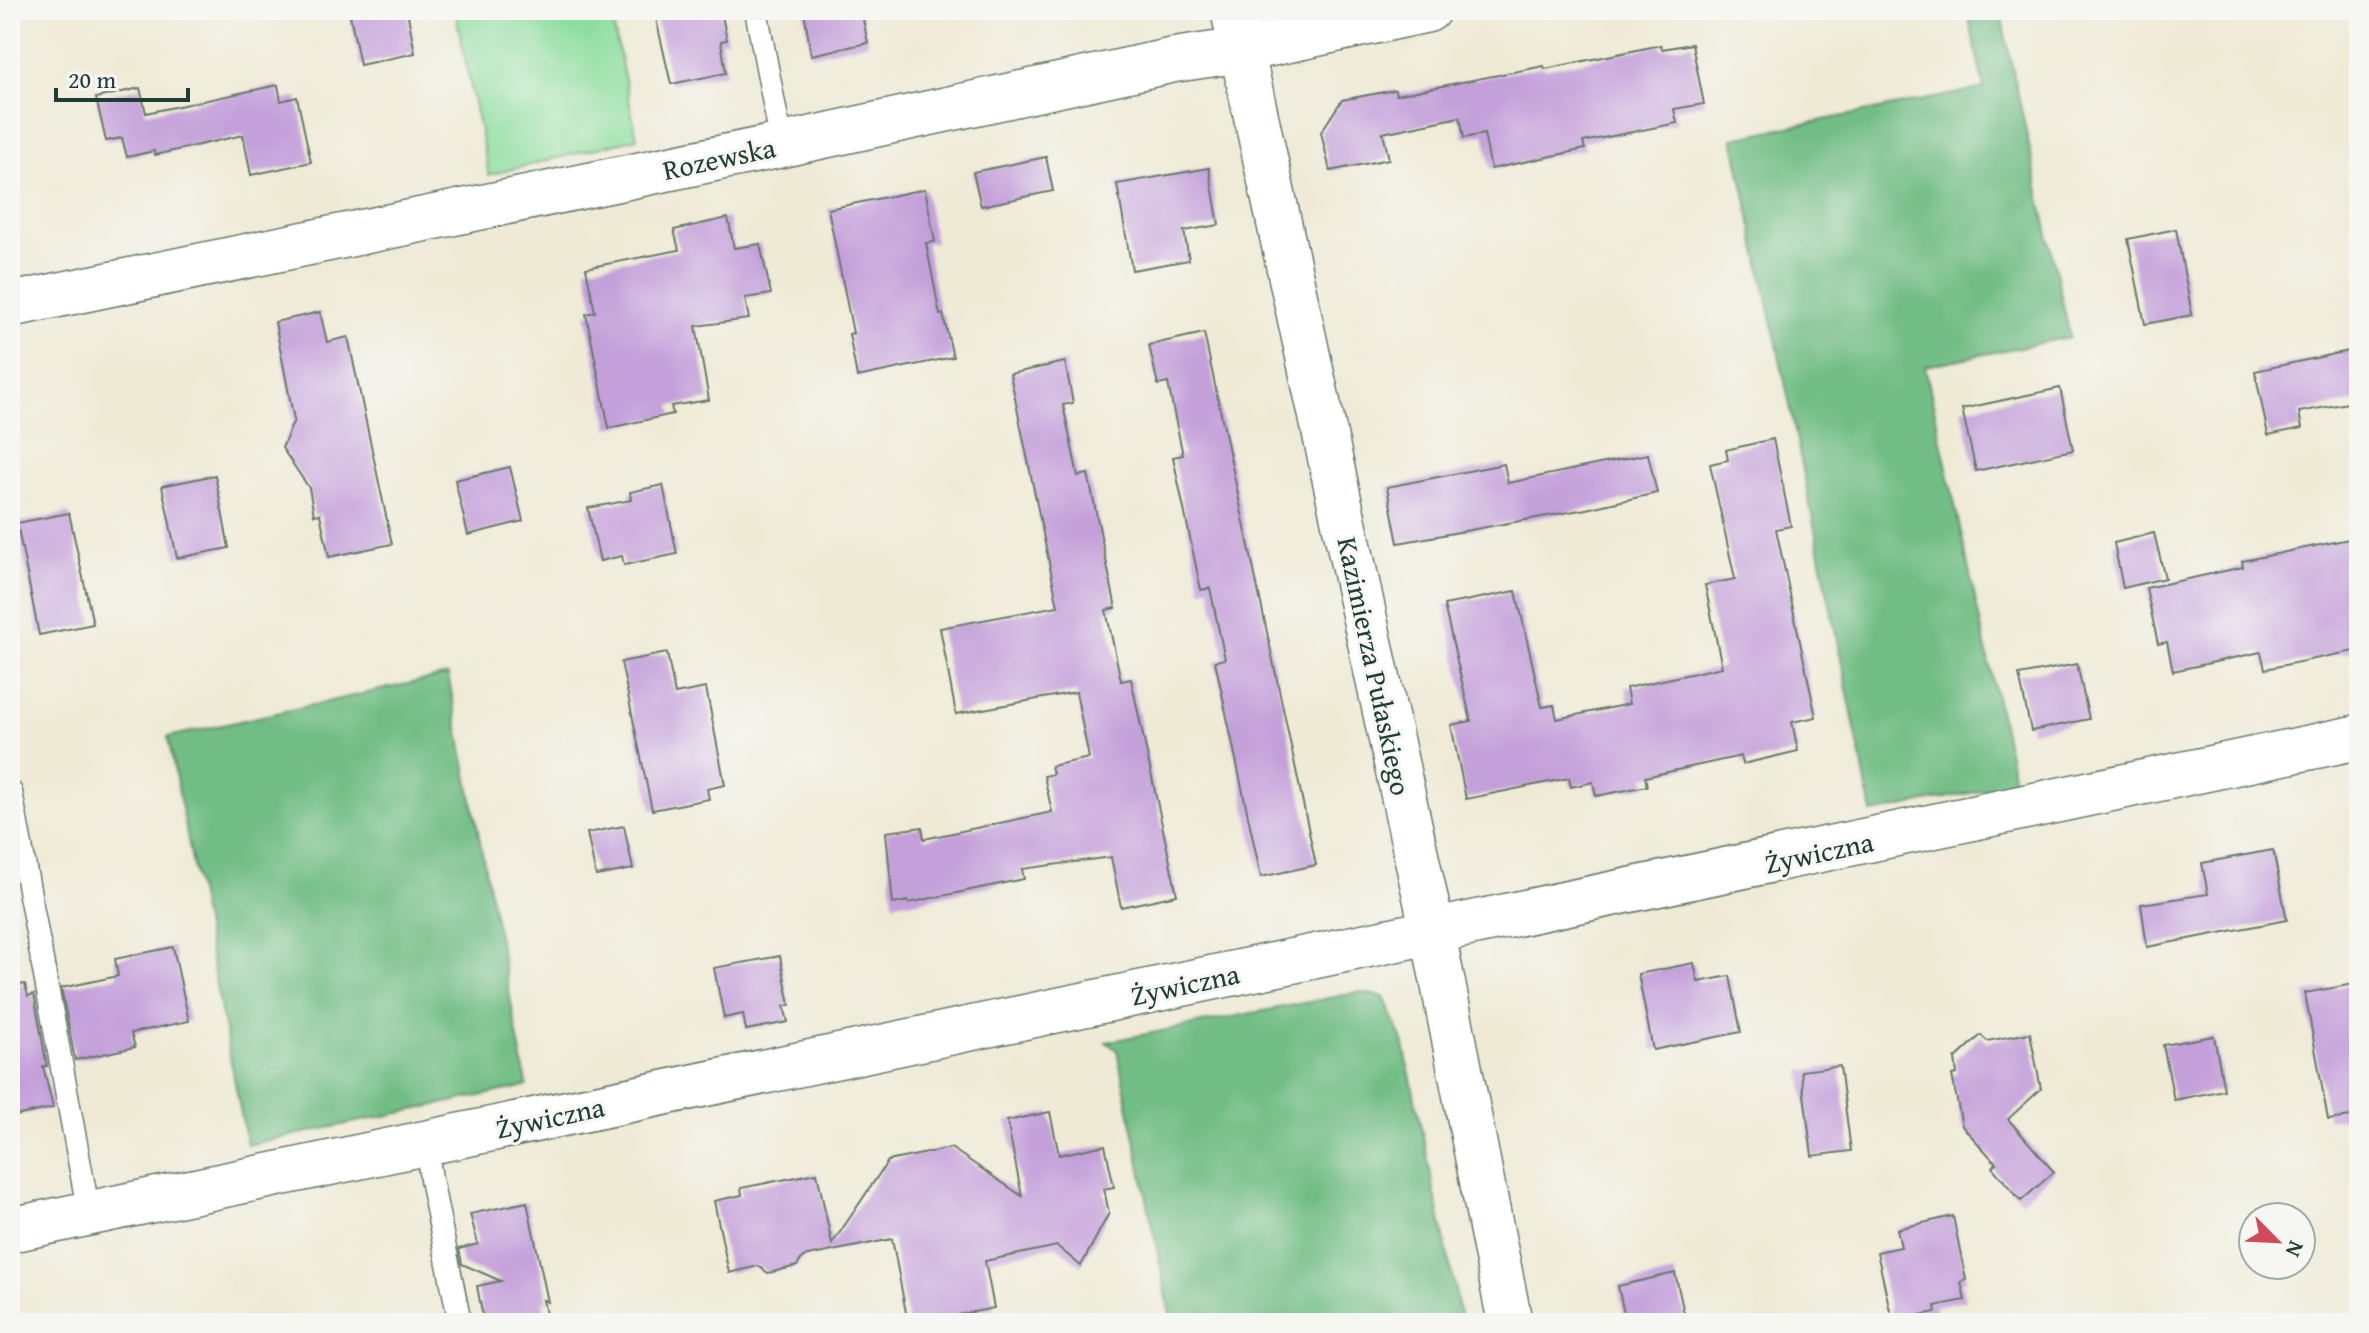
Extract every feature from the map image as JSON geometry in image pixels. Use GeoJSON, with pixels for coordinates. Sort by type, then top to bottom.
{"type":"FeatureCollection","features":[{"type":"Feature","properties":{"kind":"street","name":"Rozewska"},"geometry":{"type":"LineString","coordinates":[[10,305],[782,145],[1174,60],[1237,30],[1428,10]]}},
{"type":"Feature","properties":{"kind":"street","name":"Kazimierza Pułaskiego"},"geometry":{"type":"LineString","coordinates":[[1237,30],[1433,933],[1510,1323]]}},
{"type":"Feature","properties":{"kind":"street","name":"Żywiczna"},"geometry":{"type":"LineString","coordinates":[[10,1230],[2359,737]]}},
{"type":"Feature","properties":{"kind":"lane"},"geometry":{"type":"LineString","coordinates":[[756,10],[782,145]]}},
{"type":"Feature","properties":{"kind":"lane"},"geometry":{"type":"LineString","coordinates":[[11,792],[89,1214]]}},
{"type":"Feature","properties":{"kind":"lane"},"geometry":{"type":"LineString","coordinates":[[426,1143],[460,1323]]}},
{"type":"Feature","properties":{"kind":"green space"},"geometry":{"type":"Polygon","coordinates":[[[455,10],[610,10],[637,138],[489,175],[455,10]]]}},
{"type":"Feature","properties":{"kind":"green space"},"geometry":{"type":"Polygon","coordinates":[[[1967,10],[2000,10],[2070,337],[1925,366],[2015,784],[1872,813],[1733,138],[1984,88],[1967,10]]]}},
{"type":"Feature","properties":{"kind":"green space"},"geometry":{"type":"Polygon","coordinates":[[[448,675],[527,1086],[247,1145],[168,737],[448,675]]]}},
{"type":"Feature","properties":{"kind":"green space"},"geometry":{"type":"Polygon","coordinates":[[[1359,992],[1384,997],[1403,1041],[1462,1323],[1172,1323],[1117,1050],[1106,1042],[1359,992]]]}},
{"type":"Feature","properties":{"kind":"building"},"geometry":{"type":"Polygon","coordinates":[[[349,10],[407,10],[415,53],[360,65],[349,10]]]}},
{"type":"Feature","properties":{"kind":"building"},"geometry":{"type":"Polygon","coordinates":[[[654,10],[721,10],[727,40],[721,41],[726,73],[671,84],[654,10]]]}},
{"type":"Feature","properties":{"kind":"building"},"geometry":{"type":"Polygon","coordinates":[[[804,10],[861,10],[868,43],[811,55],[804,10]]]}},
{"type":"Feature","properties":{"kind":"building"},"geometry":{"type":"Polygon","coordinates":[[[1692,44],[1704,104],[1674,109],[1677,123],[1583,142],[1585,149],[1491,169],[1484,134],[1464,138],[1460,117],[1383,133],[1389,159],[1330,171],[1321,132],[1342,100],[1395,90],[1396,95],[1661,45],[1662,49],[1692,44]]]}},
{"type":"Feature","properties":{"kind":"building"},"geometry":{"type":"Polygon","coordinates":[[[278,85],[281,101],[297,97],[311,162],[251,175],[243,135],[155,155],[154,151],[127,157],[122,138],[106,141],[96,98],[140,88],[146,113],[278,85]]]}},
{"type":"Feature","properties":{"kind":"building"},"geometry":{"type":"Polygon","coordinates":[[[1046,157],[1053,191],[981,206],[973,172],[1046,157]]]}},
{"type":"Feature","properties":{"kind":"building"},"geometry":{"type":"Polygon","coordinates":[[[1209,168],[1219,225],[1184,231],[1189,260],[1132,270],[1117,184],[1209,168]]]}},
{"type":"Feature","properties":{"kind":"building"},"geometry":{"type":"Polygon","coordinates":[[[925,189],[935,242],[926,243],[940,315],[943,314],[953,357],[857,377],[849,334],[853,333],[828,209],[925,189]]]}},
{"type":"Feature","properties":{"kind":"building"},"geometry":{"type":"Polygon","coordinates":[[[728,218],[734,248],[760,244],[771,294],[745,298],[749,319],[696,326],[709,400],[671,406],[673,414],[609,428],[586,314],[595,312],[586,268],[679,250],[674,230],[728,218]]]}},
{"type":"Feature","properties":{"kind":"building"},"geometry":{"type":"Polygon","coordinates":[[[2176,229],[2192,315],[2145,324],[2128,239],[2176,229]]]}},
{"type":"Feature","properties":{"kind":"building"},"geometry":{"type":"Polygon","coordinates":[[[320,312],[327,342],[348,337],[392,544],[329,557],[320,514],[314,515],[309,488],[282,448],[294,420],[275,322],[320,312]]]}},
{"type":"Feature","properties":{"kind":"building"},"geometry":{"type":"Polygon","coordinates":[[[1204,333],[1316,865],[1261,877],[1215,661],[1225,659],[1210,588],[1201,590],[1173,457],[1183,455],[1168,383],[1158,385],[1149,345],[1204,333]]]}},
{"type":"Feature","properties":{"kind":"building"},"geometry":{"type":"Polygon","coordinates":[[[2349,351],[2359,401],[2299,412],[2302,428],[2268,435],[2255,371],[2349,351]]]}},
{"type":"Feature","properties":{"kind":"building"},"geometry":{"type":"Polygon","coordinates":[[[1065,362],[1073,403],[1063,405],[1078,476],[1088,474],[1116,608],[1106,610],[1121,681],[1131,679],[1177,895],[1121,907],[1111,857],[1022,869],[1024,879],[893,904],[886,832],[922,827],[924,839],[1052,812],[1044,776],[1053,774],[1051,766],[1089,758],[1076,692],[956,714],[940,628],[1058,606],[1010,374],[1065,362]]]}},
{"type":"Feature","properties":{"kind":"building"},"geometry":{"type":"Polygon","coordinates":[[[2060,388],[2073,450],[1976,471],[1962,409],[2060,388]]]}},
{"type":"Feature","properties":{"kind":"building"},"geometry":{"type":"Polygon","coordinates":[[[1773,439],[1791,526],[1776,529],[1816,717],[1792,722],[1798,751],[1743,764],[1741,756],[1645,777],[1647,786],[1596,796],[1593,782],[1571,787],[1569,778],[1466,799],[1451,725],[1471,721],[1444,605],[1516,591],[1542,707],[1554,705],[1557,719],[1629,704],[1626,688],[1722,667],[1705,585],[1735,579],[1710,464],[1728,460],[1726,450],[1773,439]]]}},
{"type":"Feature","properties":{"kind":"building"},"geometry":{"type":"Polygon","coordinates":[[[1648,454],[1657,493],[1398,543],[1387,487],[1504,464],[1508,483],[1648,454]]]}},
{"type":"Feature","properties":{"kind":"building"},"geometry":{"type":"Polygon","coordinates":[[[510,467],[523,521],[468,535],[455,480],[510,467]]]}},
{"type":"Feature","properties":{"kind":"building"},"geometry":{"type":"Polygon","coordinates":[[[215,475],[229,548],[177,558],[162,486],[215,475]]]}},
{"type":"Feature","properties":{"kind":"building"},"geometry":{"type":"Polygon","coordinates":[[[663,485],[677,554],[624,565],[622,556],[600,561],[588,508],[631,500],[630,492],[663,485]]]}},
{"type":"Feature","properties":{"kind":"building"},"geometry":{"type":"Polygon","coordinates":[[[69,513],[93,624],[39,635],[17,523],[69,513]]]}},
{"type":"Feature","properties":{"kind":"building"},"geometry":{"type":"Polygon","coordinates":[[[2154,533],[2165,578],[2123,588],[2114,543],[2154,533]]]}},
{"type":"Feature","properties":{"kind":"building"},"geometry":{"type":"Polygon","coordinates":[[[2359,537],[2359,650],[2265,669],[2261,652],[2173,671],[2167,642],[2158,644],[2146,588],[2243,567],[2242,561],[2359,537]]]}},
{"type":"Feature","properties":{"kind":"building"},"geometry":{"type":"Polygon","coordinates":[[[667,653],[675,694],[706,688],[725,785],[707,789],[709,799],[652,810],[621,662],[667,653]]]}},
{"type":"Feature","properties":{"kind":"building"},"geometry":{"type":"Polygon","coordinates":[[[2077,664],[2089,719],[2031,731],[2019,675],[2077,664]]]}},
{"type":"Feature","properties":{"kind":"building"},"geometry":{"type":"Polygon","coordinates":[[[624,826],[633,869],[596,876],[587,833],[624,826]]]}},
{"type":"Feature","properties":{"kind":"building"},"geometry":{"type":"Polygon","coordinates":[[[2273,850],[2287,920],[2147,947],[2141,904],[2208,894],[2202,863],[2273,850]]]}},
{"type":"Feature","properties":{"kind":"building"},"geometry":{"type":"Polygon","coordinates":[[[173,947],[189,1021],[131,1033],[135,1047],[75,1060],[61,988],[118,976],[115,959],[173,947]]]}},
{"type":"Feature","properties":{"kind":"building"},"geometry":{"type":"Polygon","coordinates":[[[780,956],[790,1005],[784,1006],[788,1022],[746,1030],[743,1014],[724,1018],[714,968],[780,956]]]}},
{"type":"Feature","properties":{"kind":"building"},"geometry":{"type":"Polygon","coordinates":[[[1694,963],[1698,982],[1730,976],[1741,1032],[1653,1050],[1638,974],[1694,963]]]}},
{"type":"Feature","properties":{"kind":"building"},"geometry":{"type":"Polygon","coordinates":[[[2359,983],[2359,1116],[2328,1120],[2305,993],[2359,983]]]}},
{"type":"Feature","properties":{"kind":"building"},"geometry":{"type":"Polygon","coordinates":[[[25,984],[28,996],[34,994],[47,1066],[43,1066],[53,1108],[10,1117],[10,986],[25,984]]]}},
{"type":"Feature","properties":{"kind":"building"},"geometry":{"type":"Polygon","coordinates":[[[2030,1033],[2041,1089],[2008,1119],[2054,1172],[2021,1201],[1992,1167],[1996,1163],[1962,1126],[1952,1075],[1957,1074],[1955,1059],[1981,1035],[1987,1041],[2030,1033]]]}},
{"type":"Feature","properties":{"kind":"building"},"geometry":{"type":"Polygon","coordinates":[[[2214,1036],[2224,1090],[2174,1100],[2163,1045],[2214,1036]]]}},
{"type":"Feature","properties":{"kind":"building"},"geometry":{"type":"Polygon","coordinates":[[[1840,1066],[1851,1151],[1812,1156],[1801,1071],[1840,1066]]]}},
{"type":"Feature","properties":{"kind":"building"},"geometry":{"type":"Polygon","coordinates":[[[1050,1112],[1059,1155],[1105,1145],[1114,1187],[1104,1189],[1109,1213],[1081,1266],[1057,1246],[985,1261],[994,1308],[917,1323],[908,1323],[892,1239],[803,1257],[797,1266],[768,1273],[758,1266],[729,1273],[714,1201],[742,1195],[741,1188],[817,1173],[832,1244],[888,1161],[951,1148],[1022,1196],[1007,1121],[1050,1112]]]}},
{"type":"Feature","properties":{"kind":"building"},"geometry":{"type":"Polygon","coordinates":[[[527,1202],[548,1302],[543,1300],[548,1323],[484,1323],[477,1286],[501,1281],[462,1264],[459,1249],[478,1244],[470,1214],[527,1202]]]}},
{"type":"Feature","properties":{"kind":"building"},"geometry":{"type":"Polygon","coordinates":[[[1953,1216],[1966,1280],[1961,1282],[1965,1300],[1935,1306],[1936,1312],[1892,1320],[1877,1252],[1901,1247],[1897,1229],[1953,1216]]]}},
{"type":"Feature","properties":{"kind":"building"},"geometry":{"type":"Polygon","coordinates":[[[1675,1273],[1685,1317],[1658,1323],[1626,1323],[1618,1286],[1675,1273]]]}}]}
